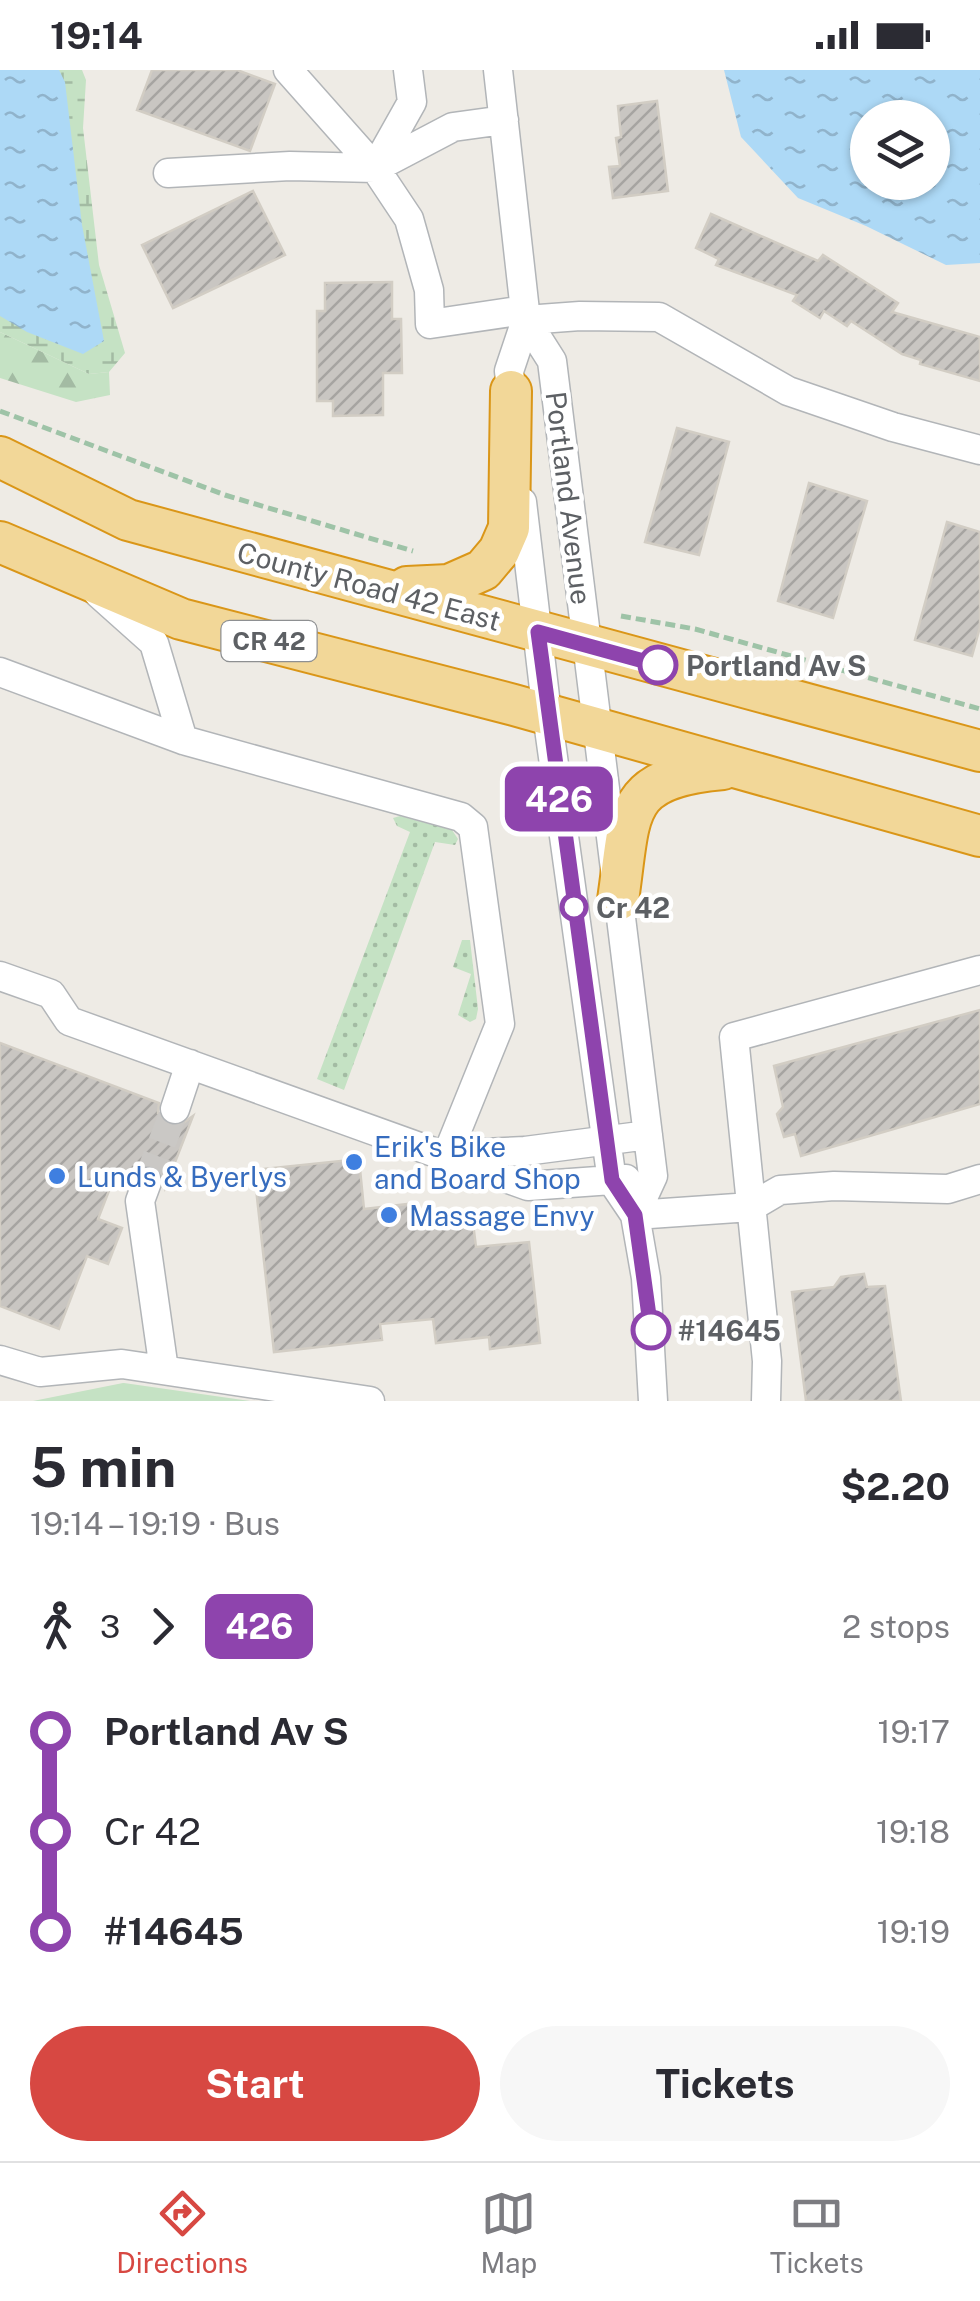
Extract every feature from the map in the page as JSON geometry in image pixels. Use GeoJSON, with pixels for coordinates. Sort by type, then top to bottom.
{"type":"FeatureCollection","features":[{"type":"Feature","properties":{"kind":"highway"},"geometry":{"type":"LineString","coordinates":[[369,586],[449,585],[484,570],[499,551],[509,528],[511,391]]}},
{"type":"Feature","properties":{"kind":"highway","name":"County Road 42 East"},"geometry":{"type":"LineString","coordinates":[[0,457],[128,520],[980,750]]}},
{"type":"Feature","properties":{"kind":"highway","name":"CR 42"},"geometry":{"type":"LineString","coordinates":[[0,542],[181,619],[596,727],[980,836]]}},
{"type":"Feature","properties":{"kind":"highway"},"geometry":{"type":"LineString","coordinates":[[618,900],[629,828],[635,804],[641,797],[683,773],[740,768]]}},
{"type":"Feature","properties":{"kind":"street"},"geometry":{"type":"LineString","coordinates":[[288,70],[376,168],[408,220],[428,290],[430,324],[525,315],[658,318],[788,391],[893,427],[980,450]]}},
{"type":"Feature","properties":{"kind":"street"},"geometry":{"type":"LineString","coordinates":[[376,168],[412,102],[408,70]]}},
{"type":"Feature","properties":{"kind":"street","name":"Portland Avenue"},"geometry":{"type":"LineString","coordinates":[[498,70],[525,315],[509,371],[546,714],[612,1180],[635,1215],[650,1316],[653,1401]]}},
{"type":"Feature","properties":{"kind":"street"},"geometry":{"type":"LineString","coordinates":[[168,174],[290,166],[376,168],[454,128],[504,120]]}},
{"type":"Feature","properties":{"kind":"street","name":"Portland Avenue"},"geometry":{"type":"LineString","coordinates":[[525,315],[552,361],[653,1176]]}},
{"type":"Feature","properties":{"kind":"street"},"geometry":{"type":"LineString","coordinates":[[78,575],[154,643],[182,740]]}},
{"type":"Feature","properties":{"kind":"street"},"geometry":{"type":"LineString","coordinates":[[0,672],[182,740],[461,817],[473,827],[500,1024],[448,1155]]}},
{"type":"Feature","properties":{"kind":"street"},"geometry":{"type":"LineString","coordinates":[[766,1401],[767,1361],[734,1037],[980,970]]}},
{"type":"Feature","properties":{"kind":"street"},"geometry":{"type":"LineString","coordinates":[[0,976],[51,994],[69,1022],[528,1186],[653,1176]]}},
{"type":"Feature","properties":{"kind":"street"},"geometry":{"type":"LineString","coordinates":[[175,1109],[190,1064]]}},
{"type":"Feature","properties":{"kind":"street"},"geometry":{"type":"LineString","coordinates":[[448,1155],[525,1152],[648,1136]]}},
{"type":"Feature","properties":{"kind":"street"},"geometry":{"type":"LineString","coordinates":[[653,1176],[635,1215],[751,1207],[780,1190],[834,1186],[948,1189],[980,1179]]}},
{"type":"Feature","properties":{"kind":"street"},"geometry":{"type":"LineString","coordinates":[[147,1182],[140,1200],[164,1370]]}},
{"type":"Feature","properties":{"kind":"street"},"geometry":{"type":"LineString","coordinates":[[0,1360],[40,1372],[122,1364],[370,1401]]}},
{"type":"Feature","properties":{"kind":"path"},"geometry":{"type":"LineString","coordinates":[[0,410],[225,495],[429,556]]}},
{"type":"Feature","properties":{"kind":"path"},"geometry":{"type":"LineString","coordinates":[[618,615],[695,629],[980,709]]}},
{"type":"Feature","properties":{"kind":"green space"},"geometry":{"type":"Polygon","coordinates":[[[0,70],[82,70],[86,80],[83,128],[99,265],[125,353],[109,372],[89,374],[0,332],[0,70]]]}},
{"type":"Feature","properties":{"kind":"green space"},"geometry":{"type":"Polygon","coordinates":[[[0,332],[89,374],[109,372],[110,395],[76,402],[0,378],[0,332]]]}},
{"type":"Feature","properties":{"kind":"green space"},"geometry":{"type":"Polygon","coordinates":[[[400,816],[452,830],[458,839],[455,845],[435,842],[344,1090],[317,1079],[410,832],[397,826],[393,818],[400,816]]]}},
{"type":"Feature","properties":{"kind":"green space"},"geometry":{"type":"Polygon","coordinates":[[[462,940],[470,940],[478,1009],[476,1019],[470,1022],[458,1015],[471,974],[453,967],[462,940]]]}},
{"type":"Feature","properties":{"kind":"green space"},"geometry":{"type":"Polygon","coordinates":[[[124,1383],[250,1401],[33,1401],[124,1383]]]}},
{"type":"Feature","properties":{"kind":"water"},"geometry":{"type":"Polygon","coordinates":[[[0,70],[59,70],[65,82],[82,225],[104,341],[83,354],[27,332],[0,316],[0,70]]]}},
{"type":"Feature","properties":{"kind":"water"},"geometry":{"type":"Polygon","coordinates":[[[724,70],[980,70],[980,263],[946,265],[798,198],[741,137],[724,70]]]}},
{"type":"Feature","properties":{"kind":"building"},"geometry":{"type":"Polygon","coordinates":[[[152,70],[237,70],[275,84],[250,151],[137,110],[152,70]]]}},
{"type":"Feature","properties":{"kind":"building"},"geometry":{"type":"Polygon","coordinates":[[[657,101],[668,191],[613,198],[609,167],[620,166],[616,138],[621,137],[618,106],[657,101]]]}},
{"type":"Feature","properties":{"kind":"building"},"geometry":{"type":"Polygon","coordinates":[[[253,191],[285,255],[173,308],[142,245],[253,191]]]}},
{"type":"Feature","properties":{"kind":"building"},"geometry":{"type":"Polygon","coordinates":[[[711,214],[818,261],[823,255],[898,303],[892,312],[980,337],[980,381],[920,364],[921,360],[902,354],[851,321],[847,326],[824,311],[820,318],[793,301],[797,295],[716,265],[719,259],[696,248],[711,214]]]}},
{"type":"Feature","properties":{"kind":"building"},"geometry":{"type":"Polygon","coordinates":[[[392,282],[392,319],[401,319],[402,373],[383,373],[383,415],[333,416],[333,401],[317,401],[317,311],[325,311],[325,283],[392,282]]]}},
{"type":"Feature","properties":{"kind":"building"},"geometry":{"type":"Polygon","coordinates":[[[677,428],[729,442],[699,555],[645,542],[677,428]]]}},
{"type":"Feature","properties":{"kind":"building"},"geometry":{"type":"Polygon","coordinates":[[[809,483],[867,501],[833,618],[778,601],[809,483]]]}},
{"type":"Feature","properties":{"kind":"building"},"geometry":{"type":"Polygon","coordinates":[[[947,522],[980,532],[980,627],[972,656],[915,640],[947,522]]]}},
{"type":"Feature","properties":{"kind":"building"},"geometry":{"type":"Polygon","coordinates":[[[980,1010],[980,1104],[801,1156],[795,1134],[784,1137],[777,1114],[783,1107],[774,1066],[980,1010]]]}},
{"type":"Feature","properties":{"kind":"building","name":"Lunds & Byerlys"},"geometry":{"type":"Polygon","coordinates":[[[0,1043],[159,1103],[158,1113],[169,1125],[179,1126],[193,1116],[165,1188],[161,1172],[154,1166],[143,1165],[131,1175],[117,1170],[98,1219],[122,1228],[108,1264],[87,1256],[59,1329],[0,1306],[0,1043]]]}},
{"type":"Feature","properties":{"kind":"building"},"geometry":{"type":"Polygon","coordinates":[[[359,1159],[364,1209],[417,1203],[420,1228],[473,1223],[476,1247],[529,1242],[540,1343],[490,1349],[489,1337],[436,1343],[433,1319],[380,1324],[382,1340],[274,1352],[254,1170],[359,1159]]]}},
{"type":"Feature","properties":{"kind":"building"},"geometry":{"type":"Polygon","coordinates":[[[864,1274],[867,1287],[885,1286],[901,1401],[806,1401],[792,1292],[834,1287],[841,1277],[864,1274]]]}},
{"type":"Feature","properties":{"kind":"tunnel"},"geometry":{"type":"LineString","coordinates":[[147,1182],[175,1109]]}},
{"type":"Feature","properties":{"kind":"bus line","name":"426"},"geometry":{"type":"LineString","coordinates":[[651,1330],[635,1215],[612,1180],[546,714],[538,632],[658,665]]}},
{"type":"Feature","properties":{"kind":"place","name":"Portland Av S"},"geometry":{"type":"Point","coordinates":[658,665]}},
{"type":"Feature","properties":{"kind":"place","name":"Cr 42"},"geometry":{"type":"Point","coordinates":[574,907]}},
{"type":"Feature","properties":{"kind":"place","name":"Erik's Bike and Board Shop"},"geometry":{"type":"Point","coordinates":[354,1162]}},
{"type":"Feature","properties":{"kind":"place","name":"Lunds & Byerlys"},"geometry":{"type":"Point","coordinates":[57,1176]}},
{"type":"Feature","properties":{"kind":"place","name":"Massage Envy"},"geometry":{"type":"Point","coordinates":[389,1215]}},
{"type":"Feature","properties":{"kind":"place","name":"#14645"},"geometry":{"type":"Point","coordinates":[651,1330]}}]}
